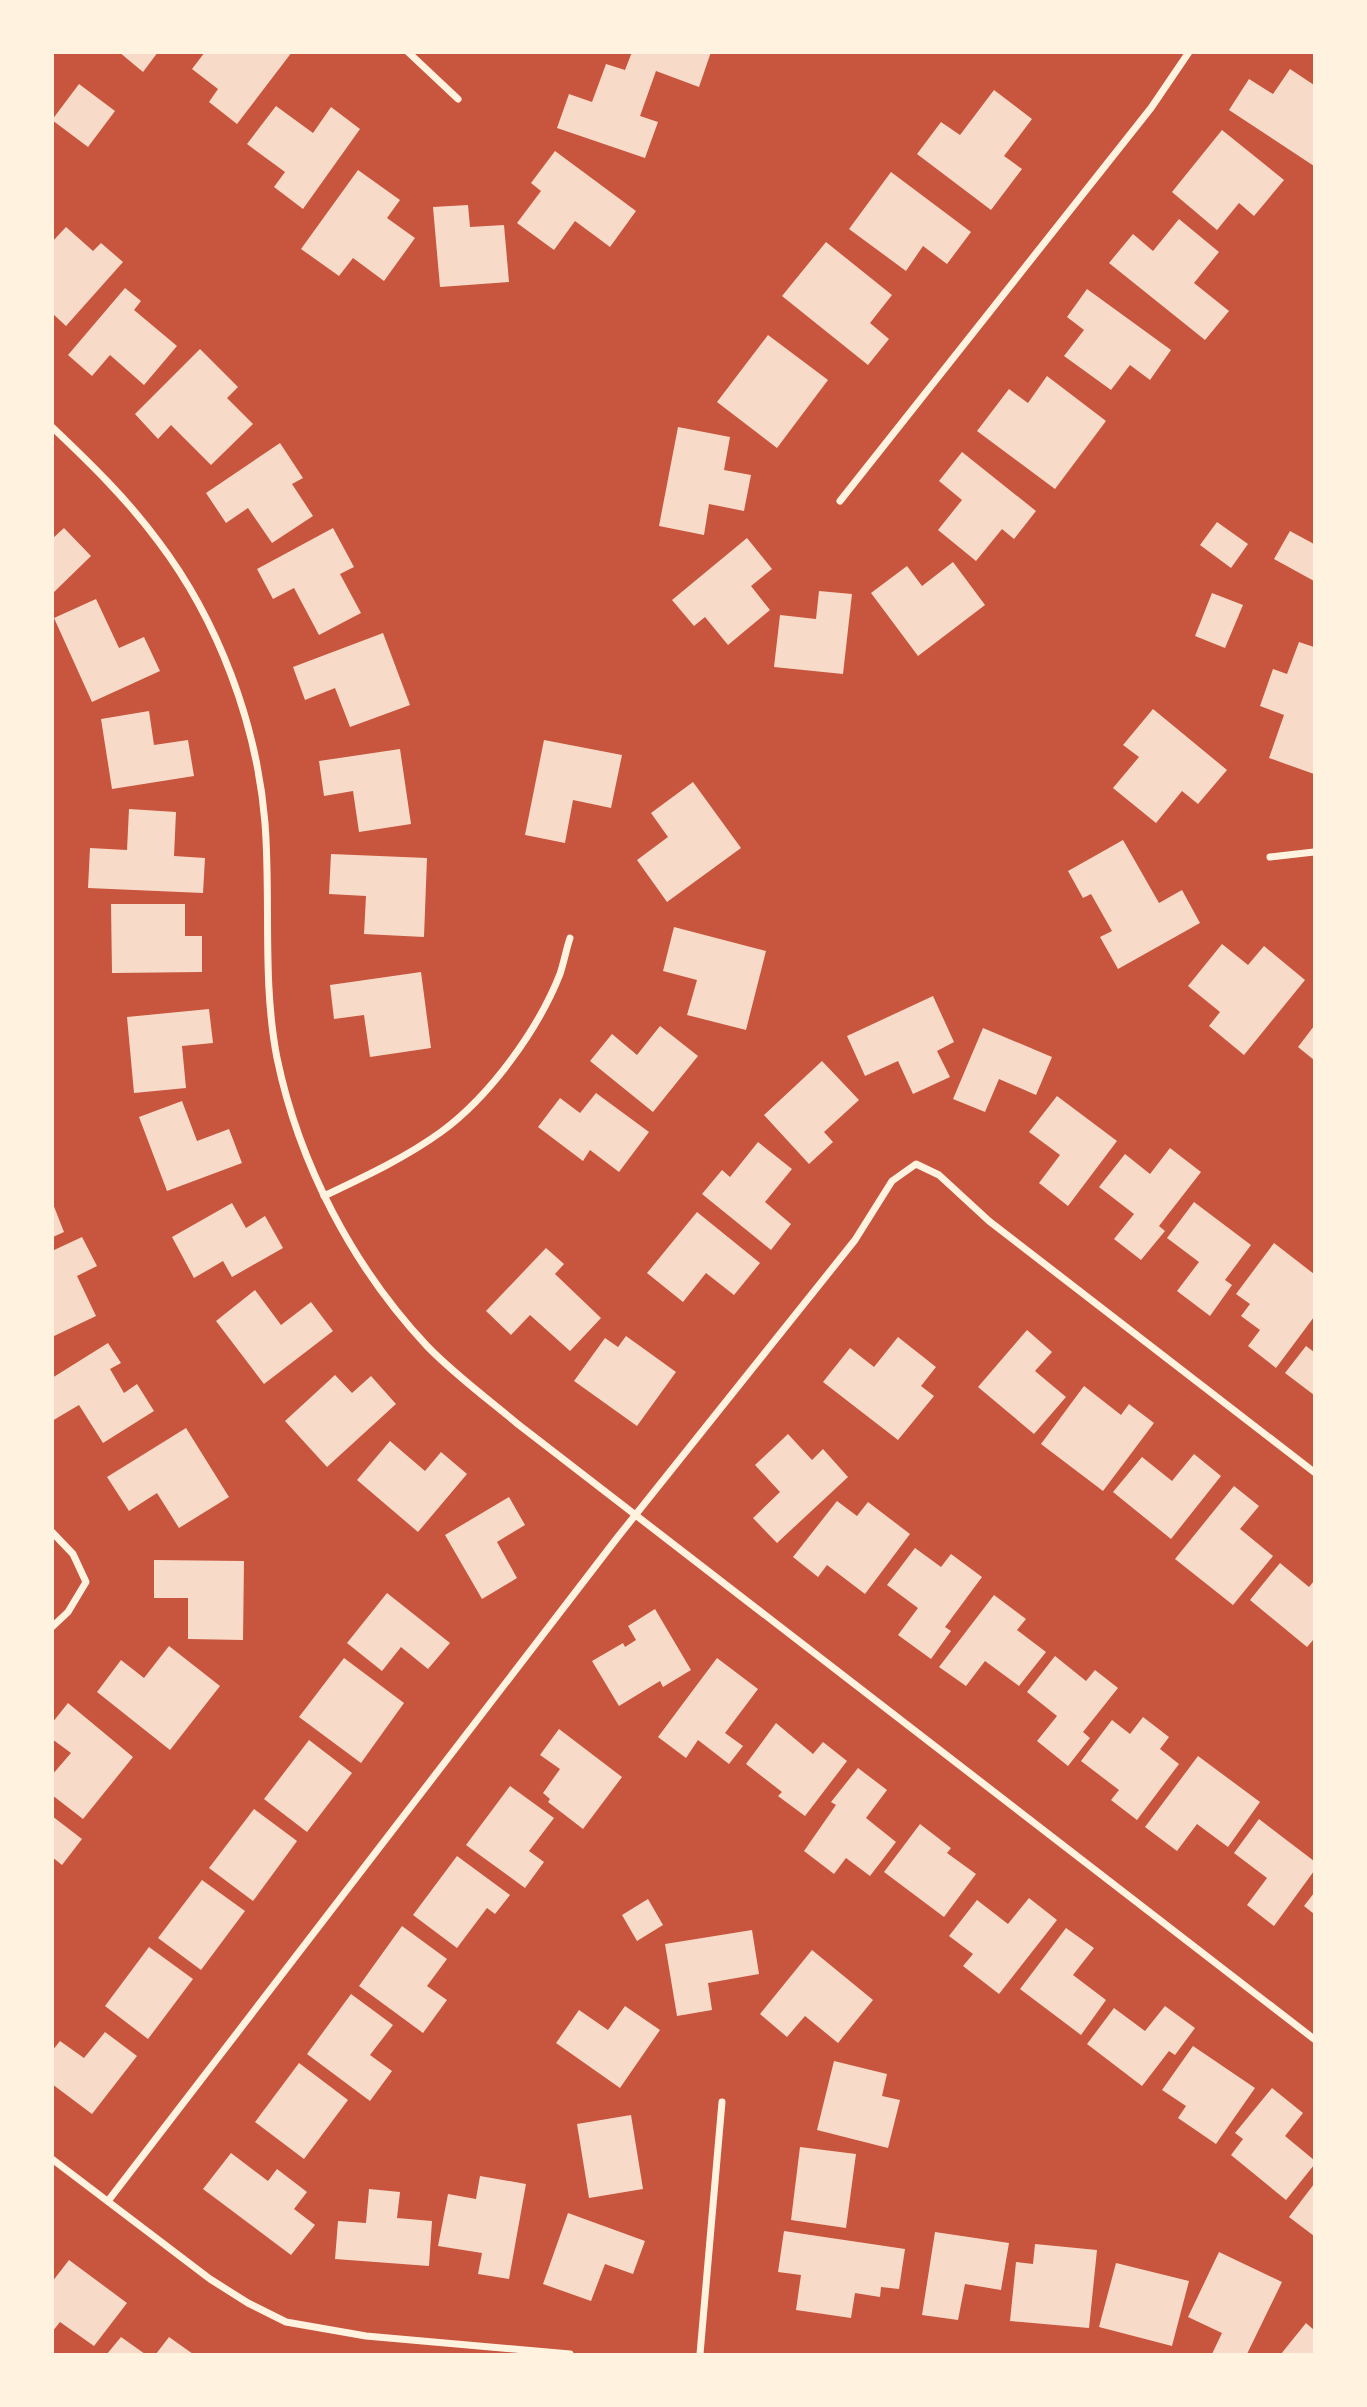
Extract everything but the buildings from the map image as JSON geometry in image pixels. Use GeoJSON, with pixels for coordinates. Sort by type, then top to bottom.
{"type":"FeatureCollection","features":[{"type":"Feature","properties":{"kind":"street"},"geometry":{"type":"LineString","coordinates":[[408,52],[458,99]]}},
{"type":"Feature","properties":{"kind":"street"},"geometry":{"type":"LineString","coordinates":[[840,501],[1151,108],[1189,52]]}},
{"type":"Feature","properties":{"kind":"street"},"geometry":{"type":"LineString","coordinates":[[52,427],[130,505],[160,543],[190,590],[236,689],[258,769],[265,820],[267,960],[277,1057],[289,1104],[324,1196],[378,1286],[428,1346],[452,1370],[519,1425],[1314,2039]]}},
{"type":"Feature","properties":{"kind":"street"},"geometry":{"type":"LineString","coordinates":[[1270,857],[1314,852]]}},
{"type":"Feature","properties":{"kind":"street"},"geometry":{"type":"LineString","coordinates":[[324,1196],[409,1152],[441,1132],[466,1111],[520,1045],[544,1007],[560,972],[570,938]]}},
{"type":"Feature","properties":{"kind":"street"},"geometry":{"type":"LineString","coordinates":[[108,2201],[635,1515],[855,1240],[892,1181],[916,1164],[939,1175],[989,1221],[1314,1472]]}},
{"type":"Feature","properties":{"kind":"street"},"geometry":{"type":"LineString","coordinates":[[52,1532],[73,1554],[86,1582],[68,1612],[52,1627]]}},
{"type":"Feature","properties":{"kind":"street"},"geometry":{"type":"LineString","coordinates":[[700,2354],[722,2102]]}},
{"type":"Feature","properties":{"kind":"street"},"geometry":{"type":"LineString","coordinates":[[52,2159],[210,2278],[248,2303],[286,2322],[366,2336],[570,2354]]}}]}
